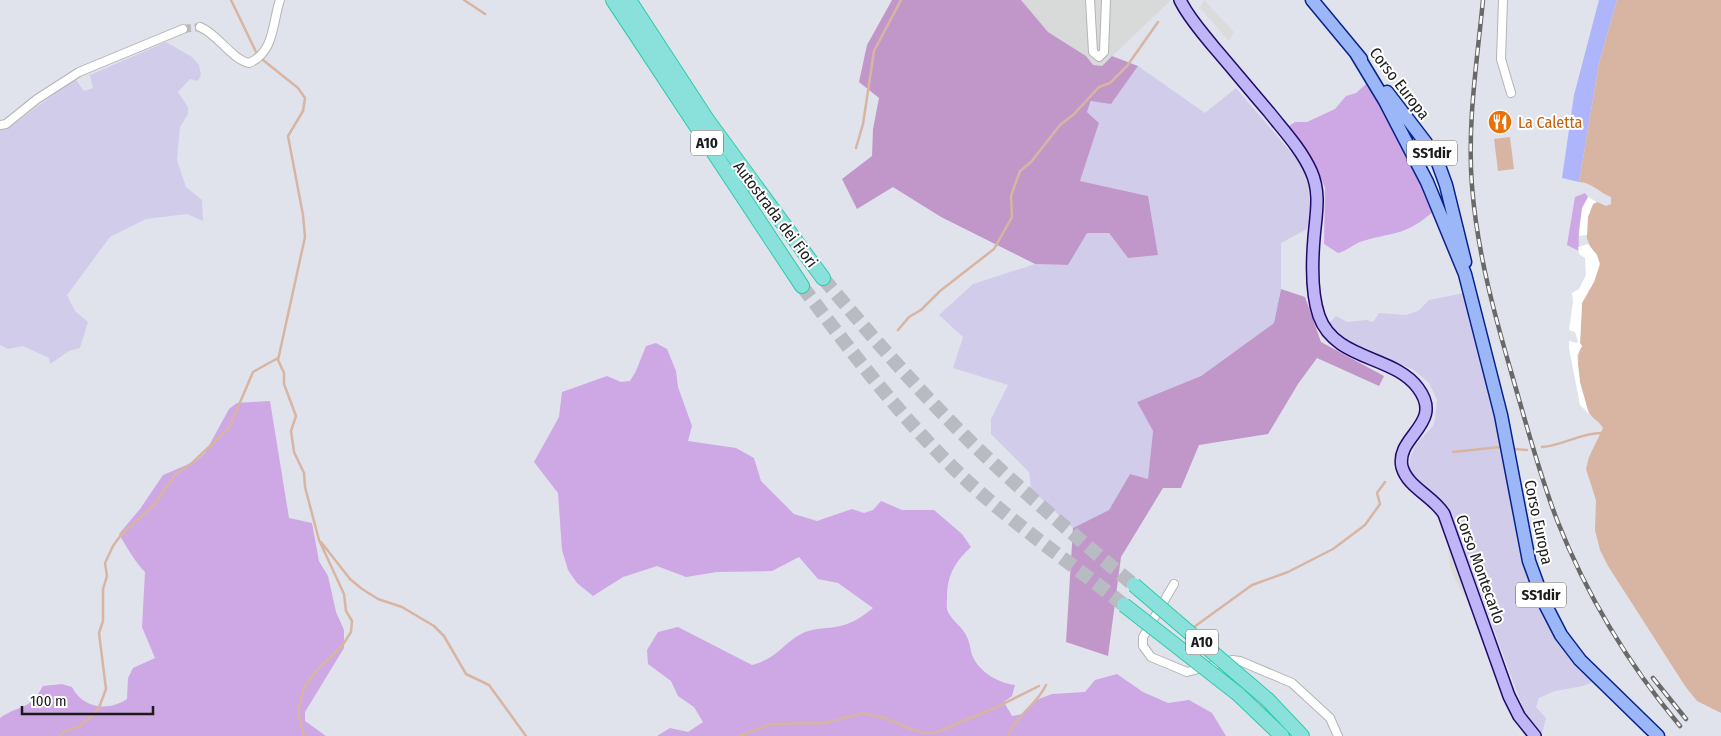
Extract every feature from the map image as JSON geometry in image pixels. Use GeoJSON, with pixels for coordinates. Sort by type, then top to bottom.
{"type":"FeatureCollection","features":[{"type":"Feature","properties":{"kind":"highway","name":"Autostrada dei Fiori"},"geometry":{"type":"LineString","coordinates":[[614,0],[802,286]]}},
{"type":"Feature","properties":{"kind":"highway","name":"Autostrada dei Fiori"},"geometry":{"type":"LineString","coordinates":[[630,0],[729,152],[823,278]]}},
{"type":"Feature","properties":{"kind":"highway","name":"A10"},"geometry":{"type":"LineString","coordinates":[[1134,585],[1268,700],[1302,736]]}},
{"type":"Feature","properties":{"kind":"highway","name":"A10"},"geometry":{"type":"LineString","coordinates":[[1124,605],[1238,694],[1282,736]]}},
{"type":"Feature","properties":{"kind":"main road","name":"Corso Montecarlo"},"geometry":{"type":"LineString","coordinates":[[1180,0],[1194,24],[1297,146],[1311,171],[1318,199],[1314,268],[1316,302],[1322,323],[1338,342],[1405,377],[1415,385],[1423,397],[1426,407],[1423,422],[1405,445],[1402,466],[1409,480],[1435,502],[1444,514],[1512,702],[1536,736]]}},
{"type":"Feature","properties":{"kind":"main road","name":"Corso Europa"},"geometry":{"type":"LineString","coordinates":[[1312,0],[1426,142],[1443,176],[1464,257],[1465,274],[1501,415],[1524,537],[1537,585],[1552,619],[1580,660],[1658,736]]}},
{"type":"Feature","properties":{"kind":"main road","name":"Corso Europa"},"geometry":{"type":"LineString","coordinates":[[1356,53],[1385,101],[1427,182],[1465,274]]}},
{"type":"Feature","properties":{"kind":"main road"},"geometry":{"type":"LineString","coordinates":[[1427,182],[1437,184],[1443,176]]}},
{"type":"Feature","properties":{"kind":"street"},"geometry":{"type":"LineString","coordinates":[[200,27],[244,62],[253,62],[270,45],[280,0]]}},
{"type":"Feature","properties":{"kind":"street"},"geometry":{"type":"LineString","coordinates":[[1090,0],[1093,52],[1099,57],[1104,52],[1106,0]]}},
{"type":"Feature","properties":{"kind":"street"},"geometry":{"type":"LineString","coordinates":[[1503,0],[1501,59],[1511,93]]}},
{"type":"Feature","properties":{"kind":"street"},"geometry":{"type":"LineString","coordinates":[[0,125],[6,124],[37,99],[79,72],[183,29]]}},
{"type":"Feature","properties":{"kind":"street"},"geometry":{"type":"LineString","coordinates":[[1174,584],[1143,637],[1143,646],[1151,657],[1188,672],[1232,660],[1277,676],[1292,683],[1320,706],[1330,718],[1338,736]]}},
{"type":"Feature","properties":{"kind":"shaded area"},"geometry":{"type":"Polygon","coordinates":[[[892,0],[1021,0],[1048,32],[1086,56],[1093,65],[1102,66],[1112,56],[1138,66],[1111,104],[1091,101],[1087,112],[1099,123],[1080,181],[1148,196],[1158,255],[1128,258],[1109,233],[1087,233],[1068,265],[1035,264],[941,217],[893,187],[857,209],[842,179],[872,156],[873,129],[879,98],[859,82],[867,45],[892,0]]]}},
{"type":"Feature","properties":{"kind":"shaded area"},"geometry":{"type":"Polygon","coordinates":[[[1021,0],[1170,1],[1102,66],[1092,65],[1086,56],[1048,32],[1021,0]]]}},
{"type":"Feature","properties":{"kind":"shaded area"},"geometry":{"type":"Polygon","coordinates":[[[1204,0],[1234,32],[1229,41],[1200,8],[1204,0]]]}},
{"type":"Feature","properties":{"kind":"shaded area"},"geometry":{"type":"Polygon","coordinates":[[[1617,0],[1721,0],[1721,713],[1697,701],[1685,686],[1608,566],[1600,550],[1595,530],[1596,500],[1586,469],[1589,457],[1603,428],[1587,408],[1581,390],[1578,369],[1579,351],[1582,346],[1580,343],[1582,303],[1597,255],[1589,243],[1586,224],[1593,204],[1597,202],[1606,206],[1611,204],[1611,197],[1588,184],[1579,182],[1599,63],[1617,0]]]}},
{"type":"Feature","properties":{"kind":"shaded area"},"geometry":{"type":"Polygon","coordinates":[[[166,42],[192,57],[199,65],[201,75],[198,81],[190,79],[178,92],[188,107],[188,114],[180,127],[177,160],[186,187],[202,200],[203,221],[187,214],[146,219],[110,237],[67,295],[75,311],[88,322],[80,348],[69,351],[50,364],[49,358],[23,346],[8,349],[0,345],[0,130],[14,124],[71,81],[76,80],[84,91],[93,88],[90,75],[166,42]]]}},
{"type":"Feature","properties":{"kind":"shaded area"},"geometry":{"type":"Polygon","coordinates":[[[1138,66],[1205,113],[1236,88],[1302,165],[1308,185],[1311,213],[1307,229],[1281,243],[1281,289],[1274,323],[1201,376],[1137,402],[1153,431],[1148,480],[1130,474],[1109,510],[1073,528],[1031,489],[1029,472],[991,434],[991,419],[1008,385],[953,368],[963,337],[939,315],[973,284],[1035,264],[1068,265],[1086,233],[1109,233],[1128,258],[1148,196],[1080,181],[1099,123],[1087,112],[1092,101],[1111,103],[1138,66]]]}},
{"type":"Feature","properties":{"kind":"shaded area"},"geometry":{"type":"Polygon","coordinates":[[[1367,83],[1407,151],[1434,211],[1408,229],[1360,242],[1338,253],[1324,244],[1325,188],[1316,166],[1289,126],[1295,122],[1307,122],[1335,109],[1346,96],[1356,93],[1367,83]]]}},
{"type":"Feature","properties":{"kind":"shaded area"},"geometry":{"type":"Polygon","coordinates":[[[1510,137],[1514,169],[1498,171],[1494,139],[1510,137]]]}},
{"type":"Feature","properties":{"kind":"shaded area"},"geometry":{"type":"Polygon","coordinates":[[[1585,193],[1588,197],[1580,223],[1579,251],[1567,245],[1575,197],[1585,193]]]}},
{"type":"Feature","properties":{"kind":"shaded area"},"geometry":{"type":"Polygon","coordinates":[[[1281,289],[1305,297],[1321,342],[1384,376],[1379,386],[1317,358],[1298,384],[1268,434],[1199,445],[1181,488],[1163,488],[1121,557],[1108,656],[1066,642],[1073,528],[1109,510],[1130,474],[1148,479],[1153,431],[1137,402],[1201,376],[1274,323],[1281,289]]]}},
{"type":"Feature","properties":{"kind":"shaded area"},"geometry":{"type":"Polygon","coordinates":[[[1464,293],[1490,393],[1519,538],[1578,665],[1593,682],[1583,686],[1555,691],[1539,698],[1536,707],[1546,718],[1542,734],[1524,711],[1449,509],[1443,501],[1415,478],[1410,470],[1410,458],[1416,444],[1433,426],[1435,419],[1437,400],[1429,383],[1414,370],[1355,345],[1341,336],[1329,323],[1336,316],[1347,322],[1367,320],[1373,322],[1379,313],[1406,315],[1418,311],[1429,300],[1464,293]]]}},
{"type":"Feature","properties":{"kind":"shaded area"},"geometry":{"type":"Polygon","coordinates":[[[656,343],[667,349],[676,371],[678,387],[692,426],[688,441],[736,448],[754,458],[761,481],[794,514],[817,521],[852,509],[864,513],[873,510],[881,501],[902,510],[934,510],[962,534],[971,547],[960,558],[950,575],[947,589],[947,610],[965,633],[972,655],[979,667],[990,676],[1002,682],[1015,685],[1012,696],[1004,702],[1012,716],[1026,711],[1036,700],[1052,694],[1085,692],[1095,680],[1117,674],[1143,692],[1168,703],[1189,700],[1212,713],[1226,736],[657,736],[670,728],[688,732],[703,722],[694,707],[678,696],[671,681],[648,664],[647,650],[658,632],[678,627],[752,665],[768,659],[805,632],[846,624],[873,608],[838,583],[818,579],[799,557],[772,571],[717,572],[686,577],[657,566],[623,577],[593,596],[577,583],[568,570],[562,550],[558,493],[534,462],[559,417],[562,392],[607,376],[621,382],[630,381],[646,346],[656,343]]]}},
{"type":"Feature","properties":{"kind":"shaded area"},"geometry":{"type":"Polygon","coordinates":[[[270,401],[289,518],[312,523],[319,561],[328,576],[336,612],[344,630],[344,648],[305,712],[305,721],[326,736],[0,736],[0,718],[29,703],[43,686],[62,684],[72,687],[82,700],[96,706],[112,706],[127,699],[128,678],[133,668],[155,658],[142,627],[145,572],[134,559],[119,534],[140,509],[163,475],[196,461],[205,453],[229,409],[237,403],[270,401]]]}},
{"type":"Feature","properties":{"kind":"shaded area"},"geometry":{"type":"Polygon","coordinates":[[[1450,545],[1471,600],[1469,602],[1458,586],[1450,567],[1448,546],[1450,545]]]}},
{"type":"Feature","properties":{"kind":"sand"},"geometry":{"type":"Polygon","coordinates":[[[1599,0],[1617,0],[1599,63],[1579,182],[1562,178],[1574,95],[1599,0]]]}},
{"type":"Feature","properties":{"kind":"pier"},"geometry":{"type":"Polygon","coordinates":[[[1588,197],[1597,202],[1593,204],[1588,217],[1587,235],[1579,236],[1582,208],[1588,197]]]}},
{"type":"Feature","properties":{"kind":"pier"},"geometry":{"type":"Polygon","coordinates":[[[1588,244],[1597,255],[1600,264],[1594,282],[1582,303],[1580,343],[1582,346],[1577,355],[1580,382],[1589,414],[1580,405],[1569,348],[1569,341],[1577,343],[1578,341],[1575,332],[1569,330],[1573,302],[1572,293],[1579,289],[1586,275],[1585,258],[1579,254],[1578,247],[1588,244]]]}},
{"type":"Feature","properties":{"kind":"waterway"},"geometry":{"type":"LineString","coordinates":[[231,0],[258,56],[298,88],[305,98],[303,111],[288,136],[303,215],[305,237],[278,360],[284,373],[284,384],[296,416],[291,431],[294,452],[304,473],[305,487],[319,540],[344,594],[346,611],[352,621],[351,632],[342,646],[317,670],[304,687],[298,712],[304,736]]}},
{"type":"Feature","properties":{"kind":"waterway"},"geometry":{"type":"LineString","coordinates":[[464,0],[485,14]]}},
{"type":"Feature","properties":{"kind":"waterway"},"geometry":{"type":"LineString","coordinates":[[856,148],[863,124],[874,51],[901,0]]}},
{"type":"Feature","properties":{"kind":"waterway"},"geometry":{"type":"LineString","coordinates":[[898,330],[909,317],[921,310],[940,291],[994,249],[1012,217],[1011,196],[1020,171],[1031,162],[1060,125],[1074,114],[1099,87],[1110,83],[1127,66],[1158,22]]}},
{"type":"Feature","properties":{"kind":"waterway"},"geometry":{"type":"LineString","coordinates":[[60,736],[63,732],[80,726],[94,714],[100,705],[106,689],[99,633],[103,621],[103,589],[107,576],[105,563],[113,546],[121,535],[154,505],[175,475],[192,463],[229,428],[253,372],[278,358]]}},
{"type":"Feature","properties":{"kind":"waterway"},"geometry":{"type":"LineString","coordinates":[[1542,447],[1586,435],[1601,433]]}},
{"type":"Feature","properties":{"kind":"waterway"},"geometry":{"type":"LineString","coordinates":[[1453,452],[1500,447]]}},
{"type":"Feature","properties":{"kind":"waterway"},"geometry":{"type":"LineString","coordinates":[[1515,449],[1527,450]]}},
{"type":"Feature","properties":{"kind":"waterway"},"geometry":{"type":"LineString","coordinates":[[1194,627],[1252,585],[1288,572],[1333,549],[1365,525],[1380,504],[1377,493],[1385,482]]}},
{"type":"Feature","properties":{"kind":"waterway"},"geometry":{"type":"LineString","coordinates":[[321,542],[350,579],[362,589],[378,599],[402,607],[434,626],[444,636],[466,674],[489,685],[526,736]]}},
{"type":"Feature","properties":{"kind":"waterway"},"geometry":{"type":"LineString","coordinates":[[1008,736],[1016,722],[1046,685]]}},
{"type":"Feature","properties":{"kind":"waterway"},"geometry":{"type":"LineString","coordinates":[[739,736],[771,724],[824,723],[863,713],[884,718],[925,733],[937,732],[997,707],[1039,686]]}},
{"type":"Feature","properties":{"kind":"tunnel"},"geometry":{"type":"LineString","coordinates":[[183,29],[200,27]]}},
{"type":"Feature","properties":{"kind":"tunnel"},"geometry":{"type":"LineString","coordinates":[[823,278],[899,366],[958,430],[1036,502],[1134,585]]}},
{"type":"Feature","properties":{"kind":"tunnel"},"geometry":{"type":"LineString","coordinates":[[802,286],[880,387],[943,458],[1004,513],[1124,605]]}},
{"type":"Feature","properties":{"kind":"railway"},"geometry":{"type":"LineString","coordinates":[[1483,0],[1473,93],[1472,186],[1482,258],[1499,328],[1550,502],[1581,575],[1626,654],[1680,726]]}},
{"type":"Feature","properties":{"kind":"railway"},"geometry":{"type":"LineString","coordinates":[[1653,678],[1686,719]]}},
{"type":"Feature","properties":{"kind":"place","name":"La Caletta"},"geometry":{"type":"Point","coordinates":[1500,122]}}]}
